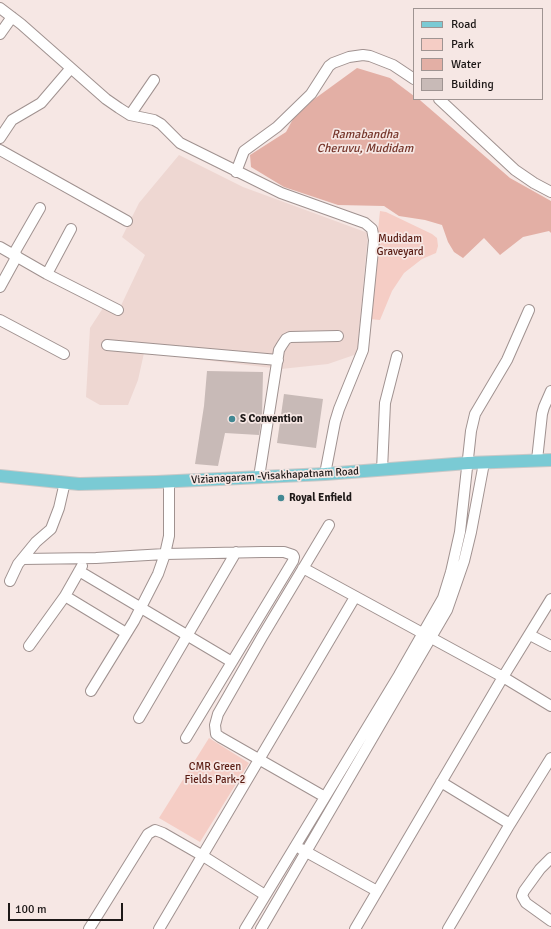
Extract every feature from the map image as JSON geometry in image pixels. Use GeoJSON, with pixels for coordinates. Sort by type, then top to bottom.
{"type":"FeatureCollection","features":[{"type":"Feature","properties":{"kind":"main road","name":"Vizianagaram -Visakhapatnam Road"},"geometry":{"type":"LineString","coordinates":[[0,476],[79,484],[326,474],[551,460]]}},
{"type":"Feature","properties":{"kind":"street"},"geometry":{"type":"LineString","coordinates":[[0,8],[106,99],[130,115],[154,120],[161,124],[180,143],[236,172],[281,192],[365,223],[372,229],[374,233],[363,350],[335,422],[326,474]]}},
{"type":"Feature","properties":{"kind":"street"},"geometry":{"type":"LineString","coordinates":[[0,34],[12,17]]}},
{"type":"Feature","properties":{"kind":"street"},"geometry":{"type":"LineString","coordinates":[[236,172],[242,154],[245,150],[277,127],[310,94],[329,66],[333,63],[349,57],[363,55],[370,56],[393,65],[413,78]]}},
{"type":"Feature","properties":{"kind":"street"},"geometry":{"type":"LineString","coordinates":[[0,138],[12,120],[41,103],[71,68]]}},
{"type":"Feature","properties":{"kind":"street"},"geometry":{"type":"LineString","coordinates":[[130,115],[154,80]]}},
{"type":"Feature","properties":{"kind":"street"},"geometry":{"type":"LineString","coordinates":[[440,100],[515,170],[534,184],[551,192]]}},
{"type":"Feature","properties":{"kind":"street"},"geometry":{"type":"LineString","coordinates":[[0,150],[127,221]]}},
{"type":"Feature","properties":{"kind":"street"},"geometry":{"type":"LineString","coordinates":[[0,287],[40,208]]}},
{"type":"Feature","properties":{"kind":"street"},"geometry":{"type":"LineString","coordinates":[[47,274],[71,229]]}},
{"type":"Feature","properties":{"kind":"street"},"geometry":{"type":"LineString","coordinates":[[0,247],[47,274],[118,310]]}},
{"type":"Feature","properties":{"kind":"street"},"geometry":{"type":"LineString","coordinates":[[261,929],[427,636],[451,572],[460,532],[471,431],[475,414],[506,360],[529,310]]}},
{"type":"Feature","properties":{"kind":"street"},"geometry":{"type":"LineString","coordinates":[[0,320],[64,354]]}},
{"type":"Feature","properties":{"kind":"street"},"geometry":{"type":"LineString","coordinates":[[259,477],[278,360],[282,345],[286,339],[290,338],[338,336]]}},
{"type":"Feature","properties":{"kind":"street"},"geometry":{"type":"LineString","coordinates":[[107,345],[278,360]]}},
{"type":"Feature","properties":{"kind":"street"},"geometry":{"type":"LineString","coordinates":[[382,470],[385,403],[397,356]]}},
{"type":"Feature","properties":{"kind":"street"},"geometry":{"type":"LineString","coordinates":[[537,460],[542,414],[551,391]]}},
{"type":"Feature","properties":{"kind":"street"},"geometry":{"type":"LineString","coordinates":[[245,929],[325,797],[427,636],[447,610],[464,561],[484,463]]}},
{"type":"Feature","properties":{"kind":"street"},"geometry":{"type":"LineString","coordinates":[[91,691],[141,607],[158,574],[169,536],[169,481]]}},
{"type":"Feature","properties":{"kind":"street"},"geometry":{"type":"LineString","coordinates":[[10,581],[22,559],[36,542],[50,529],[60,508],[65,482]]}},
{"type":"Feature","properties":{"kind":"street"},"geometry":{"type":"LineString","coordinates":[[325,797],[220,737],[215,730],[215,720],[262,637],[329,525]]}},
{"type":"Feature","properties":{"kind":"street"},"geometry":{"type":"LineString","coordinates":[[22,559],[236,552],[284,552],[290,553],[294,557],[186,738]]}},
{"type":"Feature","properties":{"kind":"street"},"geometry":{"type":"LineString","coordinates":[[139,718],[236,552]]}},
{"type":"Feature","properties":{"kind":"street"},"geometry":{"type":"LineString","coordinates":[[29,646],[65,596],[86,558]]}},
{"type":"Feature","properties":{"kind":"street"},"geometry":{"type":"LineString","coordinates":[[303,568],[503,677],[551,706]]}},
{"type":"Feature","properties":{"kind":"street"},"geometry":{"type":"LineString","coordinates":[[79,571],[232,662]]}},
{"type":"Feature","properties":{"kind":"street"},"geometry":{"type":"LineString","coordinates":[[65,596],[126,633]]}},
{"type":"Feature","properties":{"kind":"street"},"geometry":{"type":"LineString","coordinates":[[158,929],[355,597]]}},
{"type":"Feature","properties":{"kind":"street"},"geometry":{"type":"LineString","coordinates":[[355,929],[503,677],[551,599]]}},
{"type":"Feature","properties":{"kind":"street"},"geometry":{"type":"LineString","coordinates":[[530,634],[551,646]]}},
{"type":"Feature","properties":{"kind":"street"},"geometry":{"type":"LineString","coordinates":[[448,929],[551,758]]}},
{"type":"Feature","properties":{"kind":"street"},"geometry":{"type":"LineString","coordinates":[[441,782],[510,824]]}},
{"type":"Feature","properties":{"kind":"street"},"geometry":{"type":"LineString","coordinates":[[89,929],[148,834],[155,830],[163,833],[202,856],[265,895]]}},
{"type":"Feature","properties":{"kind":"street"},"geometry":{"type":"LineString","coordinates":[[295,845],[377,891]]}},
{"type":"Feature","properties":{"kind":"street"},"geometry":{"type":"LineString","coordinates":[[551,858],[540,869],[522,896],[526,903],[551,921]]}},
{"type":"Feature","properties":{"kind":"shaded area"},"geometry":{"type":"Polygon","coordinates":[[[179,155],[243,187],[368,233],[357,354],[328,364],[281,369],[144,353],[138,380],[128,405],[100,405],[86,397],[90,328],[103,308],[117,314],[145,255],[122,237],[139,203],[179,155]]]}},
{"type":"Feature","properties":{"kind":"green space","name":"Mudidam Graveyard"},"geometry":{"type":"Polygon","coordinates":[[[380,211],[386,212],[432,234],[437,238],[438,246],[436,253],[422,259],[404,273],[392,291],[380,320],[369,319],[380,211]]]}},
{"type":"Feature","properties":{"kind":"green space","name":"CMR Green Fields Park-2"},"geometry":{"type":"Polygon","coordinates":[[[209,738],[249,763],[200,842],[159,818],[209,738]]]}},
{"type":"Feature","properties":{"kind":"water","name":"Ramabandha Cheruvu, Mudidam"},"geometry":{"type":"Polygon","coordinates":[[[357,68],[390,78],[413,95],[413,100],[420,100],[510,178],[551,201],[551,233],[549,231],[523,237],[500,255],[484,238],[463,258],[454,252],[448,242],[442,225],[425,220],[399,216],[384,206],[338,205],[284,187],[251,167],[250,155],[286,132],[293,119],[313,100],[357,68]]]}},
{"type":"Feature","properties":{"kind":"building","name":"S Convention"},"geometry":{"type":"Polygon","coordinates":[[[207,371],[263,372],[262,417],[259,435],[225,433],[218,466],[195,464],[204,406],[207,371]]]}},
{"type":"Feature","properties":{"kind":"building"},"geometry":{"type":"Polygon","coordinates":[[[284,394],[323,399],[316,448],[277,443],[284,394]]]}},
{"type":"Feature","properties":{"kind":"place","name":"S Convention"},"geometry":{"type":"Point","coordinates":[232,419]}},
{"type":"Feature","properties":{"kind":"place","name":"Royal Enfield"},"geometry":{"type":"Point","coordinates":[281,498]}}]}
